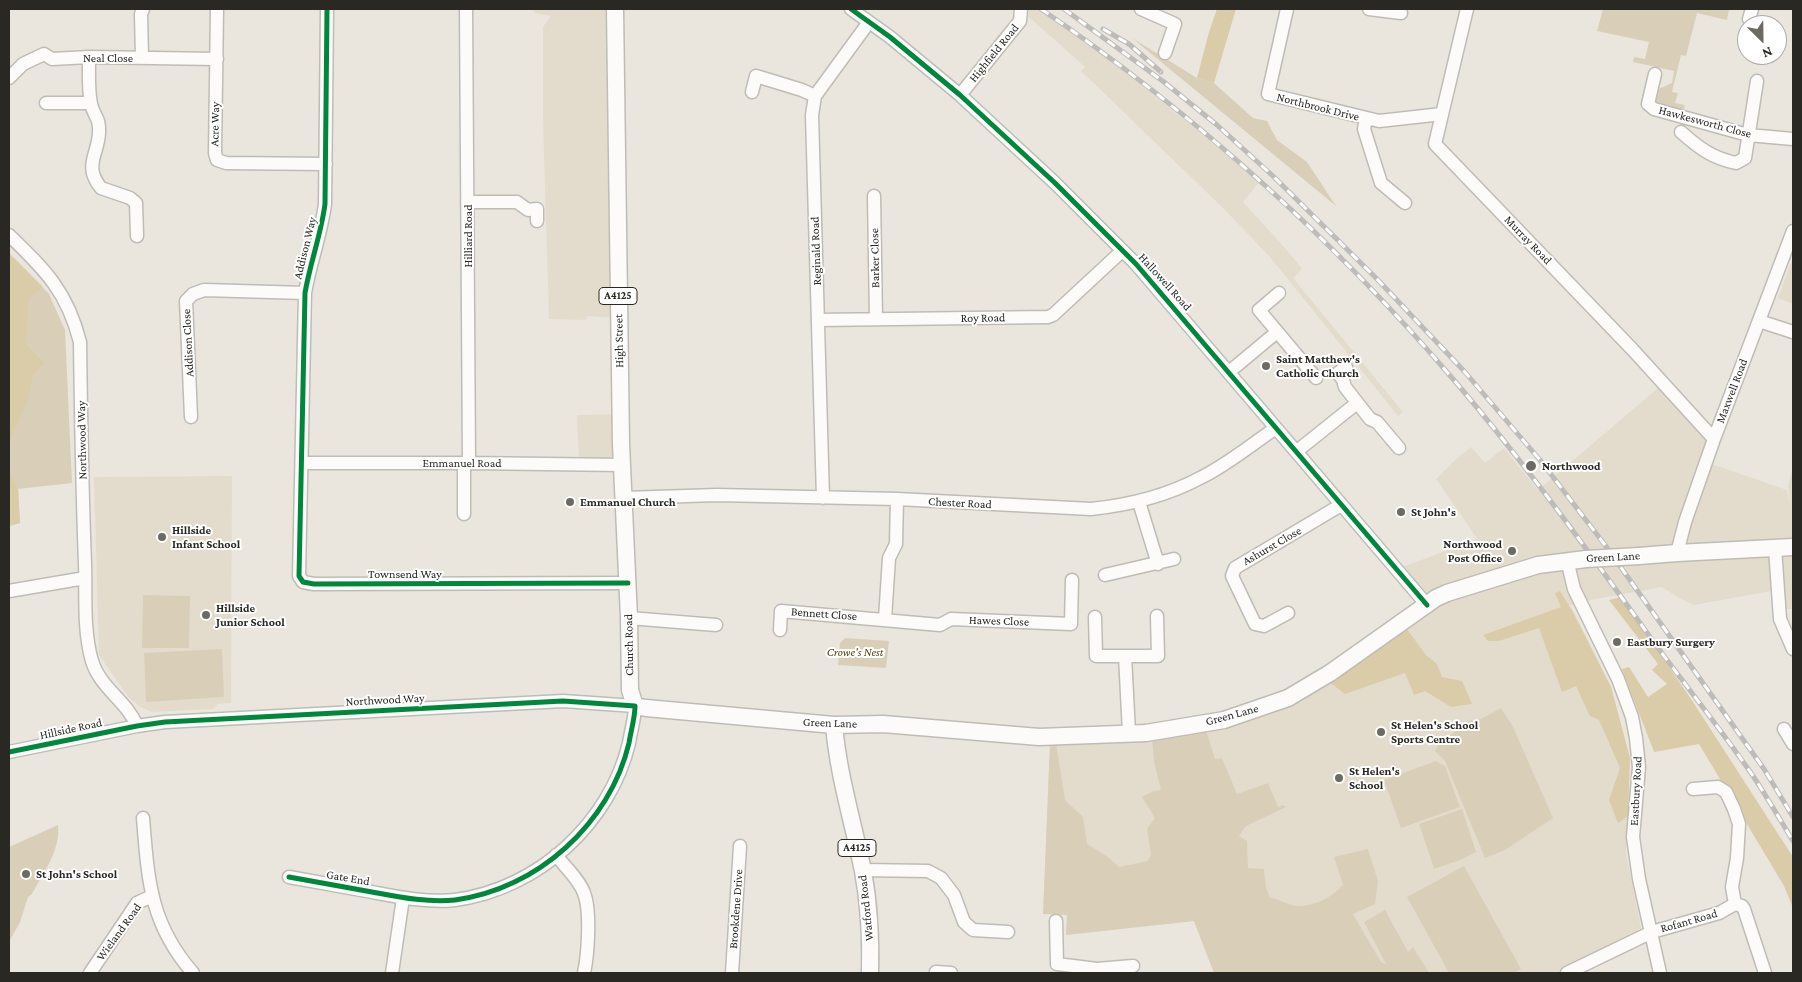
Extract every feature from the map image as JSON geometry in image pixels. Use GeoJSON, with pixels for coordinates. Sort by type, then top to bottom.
{"type":"FeatureCollection","features":[{"type":"Feature","properties":{"kind":"main road","name":"High Street"},"geometry":{"type":"LineString","coordinates":[[615,9],[622,465],[628,583]]}},
{"type":"Feature","properties":{"kind":"main road","name":"Green Lane"},"geometry":{"type":"LineString","coordinates":[[635,706],[834,725],[883,724],[1039,736],[1146,733],[1224,720],[1288,698],[1330,673],[1436,598],[1470,585],[1538,565],[1567,560],[1677,552],[1793,547]]}},
{"type":"Feature","properties":{"kind":"main road","name":"Church Road"},"geometry":{"type":"LineString","coordinates":[[628,583],[630,690],[635,706]]}},
{"type":"Feature","properties":{"kind":"main road","name":"Watford Road"},"geometry":{"type":"LineString","coordinates":[[834,725],[839,760],[867,897],[870,973]]}},
{"type":"Feature","properties":{"kind":"street"},"geometry":{"type":"LineString","coordinates":[[142,58],[143,9]]}},
{"type":"Feature","properties":{"kind":"street","name":"Acre Way"},"geometry":{"type":"LineString","coordinates":[[217,9],[215,153],[217,160],[226,163],[326,164]]}},
{"type":"Feature","properties":{"kind":"street","name":"Addison Way"},"geometry":{"type":"LineString","coordinates":[[302,463],[305,293],[309,270],[318,245],[322,225],[326,164],[327,9]]}},
{"type":"Feature","properties":{"kind":"street","name":"Hilliard Road"},"geometry":{"type":"LineString","coordinates":[[464,514],[467,463],[466,9]]}},
{"type":"Feature","properties":{"kind":"street","name":"Hallowell Road"},"geometry":{"type":"LineString","coordinates":[[850,9],[890,37],[960,95],[1056,184],[1136,264],[1427,605]]}},
{"type":"Feature","properties":{"kind":"street"},"geometry":{"type":"LineString","coordinates":[[1141,9],[1175,24],[1165,53]]}},
{"type":"Feature","properties":{"kind":"street","name":"Northbrook Drive"},"geometry":{"type":"LineString","coordinates":[[1287,9],[1268,94],[1366,118]]}},
{"type":"Feature","properties":{"kind":"street"},"geometry":{"type":"LineString","coordinates":[[1369,9],[1401,13]]}},
{"type":"Feature","properties":{"kind":"street","name":"Murray Road"},"geometry":{"type":"LineString","coordinates":[[1467,9],[1435,144],[1632,349],[1714,439]]}},
{"type":"Feature","properties":{"kind":"street","name":"Highfield Road"},"geometry":{"type":"LineString","coordinates":[[960,95],[1021,15]]}},
{"type":"Feature","properties":{"kind":"street","name":"Reginald Road"},"geometry":{"type":"LineString","coordinates":[[823,498],[812,115],[815,96],[869,22]]}},
{"type":"Feature","properties":{"kind":"street","name":"Neal Close"},"geometry":{"type":"LineString","coordinates":[[9,78],[23,64],[44,54],[52,59],[89,57],[217,59]]}},
{"type":"Feature","properties":{"kind":"street"},"geometry":{"type":"LineString","coordinates":[[89,57],[91,103],[99,121],[99,136],[91,162],[93,175],[101,188],[130,198],[136,203],[137,236]]}},
{"type":"Feature","properties":{"kind":"street","name":"Hawkesworth Close"},"geometry":{"type":"LineString","coordinates":[[1655,74],[1648,104],[1654,109],[1748,135],[1793,138]]}},
{"type":"Feature","properties":{"kind":"street"},"geometry":{"type":"LineString","coordinates":[[752,92],[756,76],[802,90],[815,96]]}},
{"type":"Feature","properties":{"kind":"street"},"geometry":{"type":"LineString","coordinates":[[1681,132],[1705,152],[1720,160],[1736,163],[1745,158],[1757,81]]}},
{"type":"Feature","properties":{"kind":"street"},"geometry":{"type":"LineString","coordinates":[[46,103],[91,103]]}},
{"type":"Feature","properties":{"kind":"street"},"geometry":{"type":"LineString","coordinates":[[1405,203],[1381,183],[1364,129],[1366,118],[1379,121],[1442,114]]}},
{"type":"Feature","properties":{"kind":"street","name":"Barker Close"},"geometry":{"type":"LineString","coordinates":[[874,196],[876,319]]}},
{"type":"Feature","properties":{"kind":"street"},"geometry":{"type":"LineString","coordinates":[[467,202],[517,202],[528,210],[537,209],[538,221]]}},
{"type":"Feature","properties":{"kind":"street","name":"Maxwell Road"},"geometry":{"type":"LineString","coordinates":[[1677,552],[1685,522],[1714,439],[1793,231]]}},
{"type":"Feature","properties":{"kind":"street","name":"Northwood Way"},"geometry":{"type":"LineString","coordinates":[[9,234],[54,282],[71,312],[80,342],[88,639],[92,662],[99,676],[108,690],[132,714],[137,726],[165,722],[563,701],[635,706]]}},
{"type":"Feature","properties":{"kind":"street","name":"Roy Road"},"geometry":{"type":"LineString","coordinates":[[818,320],[1048,317],[1053,315],[1122,251]]}},
{"type":"Feature","properties":{"kind":"street","name":"Addison Close"},"geometry":{"type":"LineString","coordinates":[[191,417],[186,301],[193,294],[204,290],[305,293]]}},
{"type":"Feature","properties":{"kind":"street"},"geometry":{"type":"LineString","coordinates":[[1279,293],[1259,310],[1316,378]]}},
{"type":"Feature","properties":{"kind":"street"},"geometry":{"type":"LineString","coordinates":[[1759,321],[1793,332]]}},
{"type":"Feature","properties":{"kind":"street"},"geometry":{"type":"LineString","coordinates":[[1230,372],[1277,332]]}},
{"type":"Feature","properties":{"kind":"street"},"geometry":{"type":"LineString","coordinates":[[1346,367],[1338,374],[1343,380],[1345,387],[1370,419],[1377,422],[1399,448]]}},
{"type":"Feature","properties":{"kind":"street"},"geometry":{"type":"LineString","coordinates":[[1297,451],[1357,403]]}},
{"type":"Feature","properties":{"kind":"street","name":"Chester Road"},"geometry":{"type":"LineString","coordinates":[[624,498],[717,495],[897,499],[1091,509],[1122,506],[1139,502],[1203,477],[1276,428]]}},
{"type":"Feature","properties":{"kind":"street","name":"Emmanuel Road"},"geometry":{"type":"LineString","coordinates":[[302,463],[622,465]]}},
{"type":"Feature","properties":{"kind":"street","name":"Townsend Way"},"geometry":{"type":"LineString","coordinates":[[302,463],[299,576],[304,582],[314,584],[628,583]]}},
{"type":"Feature","properties":{"kind":"street"},"geometry":{"type":"LineString","coordinates":[[885,619],[889,558],[896,544],[897,499]]}},
{"type":"Feature","properties":{"kind":"street"},"geometry":{"type":"LineString","coordinates":[[1139,502],[1158,564]]}},
{"type":"Feature","properties":{"kind":"street","name":"Ashurst Close"},"geometry":{"type":"LineString","coordinates":[[1288,613],[1264,626],[1255,624],[1232,576],[1233,572],[1235,568],[1340,505]]}},
{"type":"Feature","properties":{"kind":"street"},"geometry":{"type":"LineString","coordinates":[[1775,548],[1780,619],[1793,649]]}},
{"type":"Feature","properties":{"kind":"street"},"geometry":{"type":"LineString","coordinates":[[1104,575],[1174,559]]}},
{"type":"Feature","properties":{"kind":"street","name":"Eastbury Road"},"geometry":{"type":"LineString","coordinates":[[1567,560],[1574,588],[1618,680],[1632,717],[1639,767],[1633,837],[1660,973]]}},
{"type":"Feature","properties":{"kind":"street"},"geometry":{"type":"LineString","coordinates":[[9,591],[85,578]]}},
{"type":"Feature","properties":{"kind":"street","name":"Hawes Close"},"geometry":{"type":"LineString","coordinates":[[885,619],[940,625],[951,619],[1072,624],[1072,580]]}},
{"type":"Feature","properties":{"kind":"street","name":"Bennett Close"},"geometry":{"type":"LineString","coordinates":[[780,630],[781,611],[885,619]]}},
{"type":"Feature","properties":{"kind":"street"},"geometry":{"type":"LineString","coordinates":[[1095,617],[1096,656],[1158,656],[1156,616]]}},
{"type":"Feature","properties":{"kind":"street"},"geometry":{"type":"LineString","coordinates":[[629,618],[716,625]]}},
{"type":"Feature","properties":{"kind":"street"},"geometry":{"type":"LineString","coordinates":[[1125,656],[1129,733]]}},
{"type":"Feature","properties":{"kind":"street","name":"Gate End"},"geometry":{"type":"LineString","coordinates":[[290,878],[403,898],[454,900],[486,893],[516,881],[556,856],[582,831],[603,805],[625,760],[635,715],[635,706]]}},
{"type":"Feature","properties":{"kind":"street","name":"Hillside Road"},"geometry":{"type":"LineString","coordinates":[[9,752],[137,726]]}},
{"type":"Feature","properties":{"kind":"street"},"geometry":{"type":"LineString","coordinates":[[1784,729],[1793,744]]}},
{"type":"Feature","properties":{"kind":"street"},"geometry":{"type":"LineString","coordinates":[[1693,789],[1718,787],[1726,792],[1734,809],[1739,824],[1737,858],[1732,887],[1735,904],[1742,906],[1744,909],[1765,973]]}},
{"type":"Feature","properties":{"kind":"street"},"geometry":{"type":"LineString","coordinates":[[143,818],[148,877],[152,896],[171,942],[193,973]]}},
{"type":"Feature","properties":{"kind":"street","name":"Brookdene Drive"},"geometry":{"type":"LineString","coordinates":[[732,973],[740,846]]}},
{"type":"Feature","properties":{"kind":"street"},"geometry":{"type":"LineString","coordinates":[[556,856],[582,888],[586,897],[588,934],[584,973]]}},
{"type":"Feature","properties":{"kind":"street"},"geometry":{"type":"LineString","coordinates":[[862,870],[928,871],[941,878],[954,895],[964,922],[973,930],[1008,932]]}},
{"type":"Feature","properties":{"kind":"street","name":"Wieland Road"},"geometry":{"type":"LineString","coordinates":[[90,973],[138,903],[152,896]]}},
{"type":"Feature","properties":{"kind":"street"},"geometry":{"type":"LineString","coordinates":[[392,973],[403,898]]}},
{"type":"Feature","properties":{"kind":"street","name":"Rofant Road"},"geometry":{"type":"LineString","coordinates":[[1567,973],[1652,932],[1719,913],[1735,904]]}},
{"type":"Feature","properties":{"kind":"street"},"geometry":{"type":"LineString","coordinates":[[1056,921],[1056,964],[1097,971],[1133,966]]}},
{"type":"Feature","properties":{"kind":"street"},"geometry":{"type":"LineString","coordinates":[[936,972],[951,973]]}},
{"type":"Feature","properties":{"kind":"shaded area"},"geometry":{"type":"Polygon","coordinates":[[[534,9],[615,9],[616,318],[587,316],[586,320],[549,319],[543,120],[543,27],[551,16],[534,13],[534,9]]]}},
{"type":"Feature","properties":{"kind":"shaded area"},"geometry":{"type":"Polygon","coordinates":[[[1030,9],[1038,9],[1096,49],[1260,181],[1243,202],[1302,269],[1293,278],[1403,412],[1398,416],[1270,257],[1222,207],[1081,71],[1085,67],[1028,16],[1030,9]]]}},
{"type":"Feature","properties":{"kind":"shaded area"},"geometry":{"type":"Polygon","coordinates":[[[1217,9],[1236,9],[1214,83],[1197,78],[1217,9]]]}},
{"type":"Feature","properties":{"kind":"shaded area"},"geometry":{"type":"Polygon","coordinates":[[[9,253],[43,287],[29,299],[26,344],[44,363],[33,375],[28,400],[9,442],[9,253]]]}},
{"type":"Feature","properties":{"kind":"shaded area"},"geometry":{"type":"Polygon","coordinates":[[[1793,258],[1793,304],[1778,298],[1793,258]]]}},
{"type":"Feature","properties":{"kind":"shaded area","name":"St Helen's School"},"geometry":{"type":"Polygon","coordinates":[[[1664,383],[1714,439],[1706,462],[1787,490],[1790,504],[1788,485],[1793,467],[1793,609],[1787,609],[1771,591],[1694,605],[1662,587],[1580,602],[1488,634],[1571,607],[1611,687],[1630,758],[1626,854],[1641,928],[1559,973],[1214,973],[1194,921],[1066,935],[1067,915],[1043,914],[1050,743],[1235,722],[1427,613],[1400,568],[1477,539],[1481,544],[1436,479],[1456,459],[1471,447],[1485,463],[1504,448],[1538,490],[1664,383]]]}},
{"type":"Feature","properties":{"kind":"shaded area"},"geometry":{"type":"Polygon","coordinates":[[[617,414],[619,462],[579,461],[577,415],[617,414]]]}},
{"type":"Feature","properties":{"kind":"shaded area"},"geometry":{"type":"Polygon","coordinates":[[[9,471],[18,489],[20,523],[9,526],[9,471]]]}},
{"type":"Feature","properties":{"kind":"shaded area"},"geometry":{"type":"Polygon","coordinates":[[[232,476],[231,703],[218,704],[213,709],[152,712],[140,707],[129,698],[99,655],[94,477],[232,476]]]}},
{"type":"Feature","properties":{"kind":"shaded area"},"geometry":{"type":"Polygon","coordinates":[[[1560,591],[1573,612],[1611,687],[1630,758],[1628,816],[1618,823],[1609,800],[1620,768],[1599,720],[1590,716],[1576,686],[1562,692],[1539,628],[1499,641],[1488,641],[1483,635],[1561,607],[1555,593],[1560,591]]]}},
{"type":"Feature","properties":{"kind":"shaded area"},"geometry":{"type":"Polygon","coordinates":[[[1621,597],[1693,702],[1793,857],[1793,908],[1784,886],[1699,744],[1654,752],[1622,669],[1629,667],[1648,697],[1667,684],[1652,670],[1658,664],[1609,600],[1621,597]]]}},
{"type":"Feature","properties":{"kind":"shaded area"},"geometry":{"type":"Polygon","coordinates":[[[1406,628],[1426,655],[1437,664],[1442,677],[1462,681],[1472,704],[1451,707],[1425,691],[1414,695],[1405,673],[1345,694],[1328,681],[1406,628]]]}},
{"type":"Feature","properties":{"kind":"green space"},"geometry":{"type":"Polygon","coordinates":[[[1603,9],[1729,9],[1727,20],[1697,13],[1686,56],[1681,55],[1672,92],[1678,93],[1675,103],[1685,105],[1683,112],[1657,105],[1653,96],[1654,91],[1672,83],[1674,71],[1633,62],[1634,57],[1645,59],[1649,42],[1597,31],[1603,9]]]}},
{"type":"Feature","properties":{"kind":"green space"},"geometry":{"type":"Polygon","coordinates":[[[1132,38],[1197,78],[1214,83],[1253,118],[1267,121],[1277,140],[1307,162],[1336,206],[1132,38]]]}},
{"type":"Feature","properties":{"kind":"green space"},"geometry":{"type":"Polygon","coordinates":[[[9,253],[49,294],[65,330],[72,483],[18,489],[20,523],[9,526],[9,253]]]}},
{"type":"Feature","properties":{"kind":"green space"},"geometry":{"type":"Polygon","coordinates":[[[143,595],[190,596],[189,648],[142,648],[143,595]]]}},
{"type":"Feature","properties":{"kind":"green space","name":"Crowe's Nest"},"geometry":{"type":"Polygon","coordinates":[[[845,638],[889,641],[886,668],[838,665],[840,643],[845,638]]]}},
{"type":"Feature","properties":{"kind":"green space"},"geometry":{"type":"Polygon","coordinates":[[[222,649],[224,697],[146,702],[144,653],[222,649]]]}},
{"type":"Feature","properties":{"kind":"green space"},"geometry":{"type":"Polygon","coordinates":[[[1501,708],[1513,727],[1553,818],[1505,850],[1485,858],[1445,761],[1435,751],[1439,744],[1468,721],[1481,719],[1501,708]]]}},
{"type":"Feature","properties":{"kind":"green space"},"geometry":{"type":"Polygon","coordinates":[[[1206,730],[1215,759],[1222,758],[1237,794],[1268,783],[1278,807],[1283,805],[1286,807],[1246,826],[1239,836],[1247,841],[1248,868],[1264,869],[1266,888],[1270,897],[1297,906],[1310,905],[1322,900],[1333,894],[1343,885],[1334,857],[1368,849],[1378,881],[1375,904],[1353,914],[1381,962],[1386,964],[1364,922],[1385,910],[1408,952],[1413,947],[1429,973],[1214,973],[1194,921],[1066,935],[1067,915],[1043,914],[1050,744],[1056,743],[1065,800],[1083,817],[1087,844],[1108,857],[1119,867],[1148,861],[1151,854],[1147,829],[1155,818],[1142,797],[1153,791],[1161,790],[1154,762],[1152,738],[1206,730]]]}},
{"type":"Feature","properties":{"kind":"green space"},"geometry":{"type":"Polygon","coordinates":[[[1436,761],[1445,766],[1460,807],[1401,828],[1384,780],[1436,761]]]}},
{"type":"Feature","properties":{"kind":"green space"},"geometry":{"type":"Polygon","coordinates":[[[1462,809],[1476,852],[1434,869],[1419,824],[1462,809]]]}},
{"type":"Feature","properties":{"kind":"green space","name":"St John's School"},"geometry":{"type":"Polygon","coordinates":[[[58,825],[57,843],[54,852],[46,870],[32,894],[28,897],[20,922],[9,942],[9,847],[58,825]]]}},
{"type":"Feature","properties":{"kind":"green space"},"geometry":{"type":"Polygon","coordinates":[[[1464,866],[1521,969],[1513,973],[1449,973],[1407,897],[1464,866]]]}},
{"type":"Feature","properties":{"kind":"railway"},"geometry":{"type":"LineString","coordinates":[[1041,9],[1153,91],[1259,180],[1360,277],[1407,327],[1480,411],[1556,508],[1739,756],[1793,841]]}},
{"type":"Feature","properties":{"kind":"railway"},"geometry":{"type":"LineString","coordinates":[[1064,9],[1164,82],[1217,125],[1274,177],[1376,278],[1464,371],[1540,460],[1605,545],[1764,769],[1793,817]]}},
{"type":"Feature","properties":{"kind":"railway"},"geometry":{"type":"LineString","coordinates":[[1103,29],[1129,44],[1161,72]]}},
{"type":"Feature","properties":{"kind":"cycle path"},"geometry":{"type":"LineString","coordinates":[[327,9],[325,204],[305,293],[299,576],[303,582],[314,584],[628,583]]}},
{"type":"Feature","properties":{"kind":"cycle path"},"geometry":{"type":"LineString","coordinates":[[851,9],[890,37],[960,95],[1055,183],[1136,264],[1427,605]]}},
{"type":"Feature","properties":{"kind":"cycle path"},"geometry":{"type":"LineString","coordinates":[[9,752],[165,722],[563,701],[635,706],[629,743],[619,772],[605,800],[587,825],[566,847],[542,867],[515,882],[486,893],[455,900],[434,901],[403,898],[289,877]]}},
{"type":"Feature","properties":{"kind":"place","name":"Saint Matthew's Catholic Church"},"geometry":{"type":"Point","coordinates":[1266,366]}},
{"type":"Feature","properties":{"kind":"place","name":"Northwood"},"geometry":{"type":"Point","coordinates":[1531,466]}},
{"type":"Feature","properties":{"kind":"place","name":"Emmanuel Church"},"geometry":{"type":"Point","coordinates":[570,502]}},
{"type":"Feature","properties":{"kind":"place","name":"St John's"},"geometry":{"type":"Point","coordinates":[1401,512]}},
{"type":"Feature","properties":{"kind":"place","name":"Hillside Infant School"},"geometry":{"type":"Point","coordinates":[162,537]}},
{"type":"Feature","properties":{"kind":"place","name":"Northwood Post Office"},"geometry":{"type":"Point","coordinates":[1512,551]}},
{"type":"Feature","properties":{"kind":"place","name":"Hillside Junior School"},"geometry":{"type":"Point","coordinates":[206,615]}},
{"type":"Feature","properties":{"kind":"place","name":"Eastbury Surgery"},"geometry":{"type":"Point","coordinates":[1617,642]}},
{"type":"Feature","properties":{"kind":"place","name":"St Helen's School Sports Centre"},"geometry":{"type":"Point","coordinates":[1381,732]}},
{"type":"Feature","properties":{"kind":"place","name":"St Helen's School"},"geometry":{"type":"Point","coordinates":[1339,778]}},
{"type":"Feature","properties":{"kind":"place","name":"St John's School"},"geometry":{"type":"Point","coordinates":[26,874]}}]}
